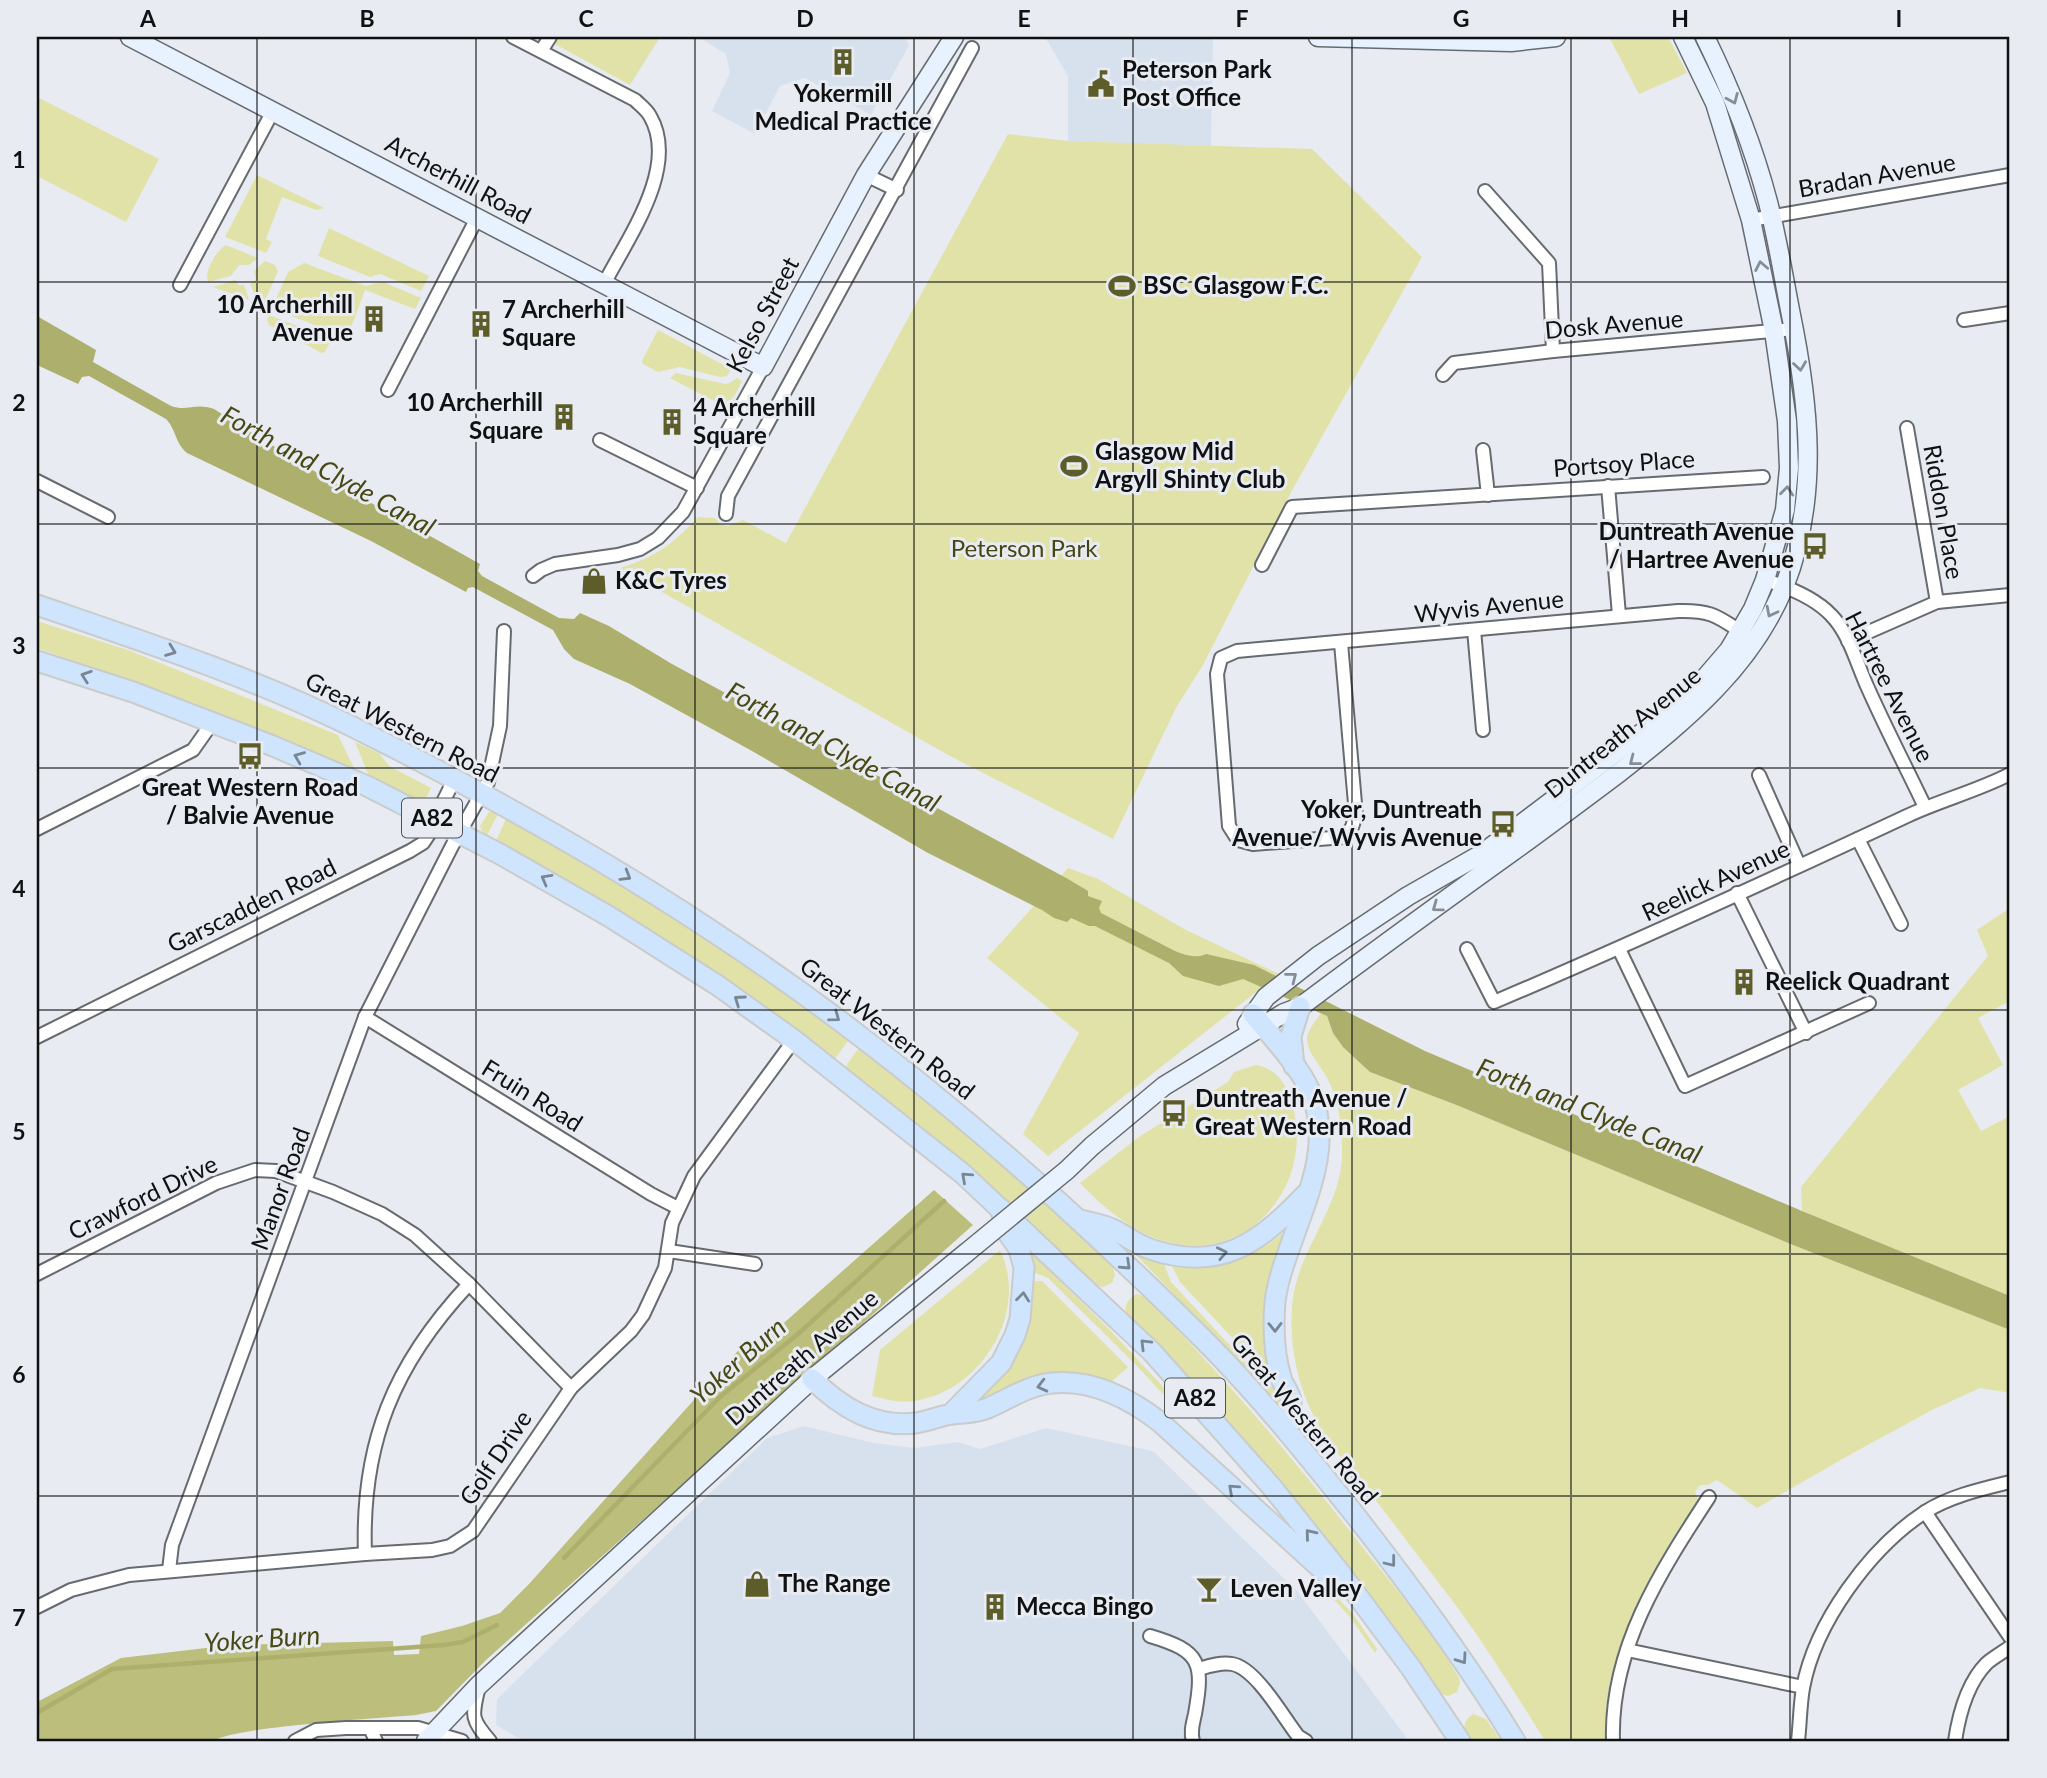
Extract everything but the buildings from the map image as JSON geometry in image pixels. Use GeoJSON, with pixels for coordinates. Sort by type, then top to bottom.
{"type":"FeatureCollection","features":[{"type":"Feature","properties":{"kind":"main road","name":"Great Western Road"},"geometry":{"type":"LineString","coordinates":[[37,606],[228,673],[347,724],[454,780],[635,881],[780,978],[922,1085],[1076,1218],[1208,1344],[1288,1432],[1423,1602],[1515,1741]]}},
{"type":"Feature","properties":{"kind":"main road","name":"A82"},"geometry":{"type":"LineString","coordinates":[[37,661],[133,692],[322,766],[460,833],[610,917],[718,985],[794,1040],[903,1128],[931,1146],[1106,1307],[1176,1377],[1271,1486],[1411,1668],[1460,1741]]}},
{"type":"Feature","properties":{"kind":"main road"},"geometry":{"type":"LineString","coordinates":[[1292,1010],[1294,1067]]}},
{"type":"Feature","properties":{"kind":"main road"},"geometry":{"type":"LineString","coordinates":[[1258,1021],[1310,1090],[1320,1132],[1319,1153],[1309,1191],[1283,1265],[1276,1299],[1274,1323],[1278,1363],[1291,1399],[1288,1432]]}},
{"type":"Feature","properties":{"kind":"main road"},"geometry":{"type":"LineString","coordinates":[[1076,1218],[1111,1228],[1147,1248],[1168,1254],[1212,1256],[1233,1251],[1257,1239],[1283,1218],[1309,1191]]}},
{"type":"Feature","properties":{"kind":"main road"},"geometry":{"type":"LineString","coordinates":[[951,1414],[1001,1363],[1020,1319],[1024,1268],[1019,1249],[1004,1229],[1001,1209]]}},
{"type":"Feature","properties":{"kind":"main road"},"geometry":{"type":"LineString","coordinates":[[812,1379],[841,1405],[873,1419],[912,1423],[951,1414],[969,1414],[1050,1383],[1063,1382],[1106,1390],[1137,1404],[1160,1422],[1319,1569],[1366,1608]]}},
{"type":"Feature","properties":{"kind":"street","name":"Archerhill Road"},"geometry":{"type":"LineString","coordinates":[[130,37],[763,367]]}},
{"type":"Feature","properties":{"kind":"street"},"geometry":{"type":"LineString","coordinates":[[513,37],[635,100],[649,114],[658,134],[659,160],[651,195],[604,284]]}},
{"type":"Feature","properties":{"kind":"street"},"geometry":{"type":"LineString","coordinates":[[541,51],[550,37]]}},
{"type":"Feature","properties":{"kind":"street","name":"Kelso Street"},"geometry":{"type":"LineString","coordinates":[[533,576],[555,564],[640,549],[676,522],[866,175],[954,37]]}},
{"type":"Feature","properties":{"kind":"street"},"geometry":{"type":"LineString","coordinates":[[1318,37],[1511,42],[1556,37]]}},
{"type":"Feature","properties":{"kind":"street","name":"Duntreath Avenue"},"geometry":{"type":"LineString","coordinates":[[1258,1021],[1266,997],[1318,956],[1408,896],[1483,853],[1655,723],[1704,679],[1729,650],[1748,636],[1785,510],[1789,468],[1787,421],[1774,331],[1751,220],[1715,103],[1683,37]]}},
{"type":"Feature","properties":{"kind":"street","name":"Duntreath Avenue"},"geometry":{"type":"LineString","coordinates":[[430,1737],[479,1685],[812,1379],[1038,1195],[1164,1086],[1236,1042],[1258,1021],[1292,1010],[1342,976],[1566,813],[1667,735],[1717,689],[1748,636],[1784,586],[1801,531],[1808,472],[1808,423],[1794,328],[1771,216],[1748,136],[1704,37]]}},
{"type":"Feature","properties":{"kind":"street"},"geometry":{"type":"LineString","coordinates":[[726,514],[728,496],[972,48]]}},
{"type":"Feature","properties":{"kind":"street"},"geometry":{"type":"LineString","coordinates":[[180,285],[273,111]]}},
{"type":"Feature","properties":{"kind":"street","name":"Bradan Avenue"},"geometry":{"type":"LineString","coordinates":[[1751,220],[2010,174]]}},
{"type":"Feature","properties":{"kind":"street"},"geometry":{"type":"LineString","coordinates":[[866,175],[897,190]]}},
{"type":"Feature","properties":{"kind":"street"},"geometry":{"type":"LineString","coordinates":[[1485,191],[1549,263],[1553,351]]}},
{"type":"Feature","properties":{"kind":"street"},"geometry":{"type":"LineString","coordinates":[[388,390],[477,218]]}},
{"type":"Feature","properties":{"kind":"street"},"geometry":{"type":"LineString","coordinates":[[1964,320],[2010,313]]}},
{"type":"Feature","properties":{"kind":"street","name":"Dosk Avenue"},"geometry":{"type":"LineString","coordinates":[[1443,375],[1454,363],[1794,328]]}},
{"type":"Feature","properties":{"kind":"street","name":"Riddon Place"},"geometry":{"type":"LineString","coordinates":[[1908,428],[1937,602]]}},
{"type":"Feature","properties":{"kind":"street"},"geometry":{"type":"LineString","coordinates":[[600,440],[697,488]]}},
{"type":"Feature","properties":{"kind":"street"},"geometry":{"type":"LineString","coordinates":[[1483,450],[1488,495]]}},
{"type":"Feature","properties":{"kind":"street","name":"Portsoy Place"},"geometry":{"type":"LineString","coordinates":[[1262,565],[1292,507],[1763,477]]}},
{"type":"Feature","properties":{"kind":"street"},"geometry":{"type":"LineString","coordinates":[[37,481],[108,517]]}},
{"type":"Feature","properties":{"kind":"street"},"geometry":{"type":"LineString","coordinates":[[1608,486],[1619,615]]}},
{"type":"Feature","properties":{"kind":"street","name":"Hartree Avenue"},"geometry":{"type":"LineString","coordinates":[[1765,580],[1815,601],[1833,616],[1848,641],[1925,807]]}},
{"type":"Feature","properties":{"kind":"street"},"geometry":{"type":"LineString","coordinates":[[1848,641],[1937,602],[2010,595]]}},
{"type":"Feature","properties":{"kind":"street","name":"Wyvis Avenue"},"geometry":{"type":"LineString","coordinates":[[1341,643],[1356,815],[1352,827],[1345,837],[1253,844],[1238,840],[1229,826],[1217,674],[1221,658],[1237,651],[1619,615],[1704,610],[1748,636]]}},
{"type":"Feature","properties":{"kind":"street"},"geometry":{"type":"LineString","coordinates":[[1474,630],[1483,730]]}},
{"type":"Feature","properties":{"kind":"street","name":"Manor Road"},"geometry":{"type":"LineString","coordinates":[[169,1570],[172,1545],[365,1017],[384,976],[488,782],[500,726],[504,631]]}},
{"type":"Feature","properties":{"kind":"street"},"geometry":{"type":"LineString","coordinates":[[37,829],[193,750],[212,723]]}},
{"type":"Feature","properties":{"kind":"street","name":"Reelick Avenue"},"geometry":{"type":"LineString","coordinates":[[1467,949],[1494,1002],[1619,948],[1925,807],[1984,787],[2010,774]]}},
{"type":"Feature","properties":{"kind":"street"},"geometry":{"type":"LineString","coordinates":[[1759,775],[1799,865]]}},
{"type":"Feature","properties":{"kind":"street","name":"Garscadden Road"},"geometry":{"type":"LineString","coordinates":[[37,1037],[411,851],[427,837],[454,780]]}},
{"type":"Feature","properties":{"kind":"street"},"geometry":{"type":"LineString","coordinates":[[1858,839],[1901,924]]}},
{"type":"Feature","properties":{"kind":"street"},"geometry":{"type":"LineString","coordinates":[[1737,894],[1805,1033]]}},
{"type":"Feature","properties":{"kind":"street"},"geometry":{"type":"LineString","coordinates":[[1619,948],[1685,1086],[1869,1003]]}},
{"type":"Feature","properties":{"kind":"street","name":"Fruin Road"},"geometry":{"type":"LineString","coordinates":[[365,1017],[639,1187],[678,1208]]}},
{"type":"Feature","properties":{"kind":"street","name":"Golf Drive"},"geometry":{"type":"LineString","coordinates":[[37,1607],[71,1590],[95,1583],[169,1570],[432,1550],[461,1541],[472,1531],[571,1388],[631,1331],[657,1289],[669,1251],[673,1223],[694,1176],[794,1040]]}},
{"type":"Feature","properties":{"kind":"street","name":"Crawford Drive"},"geometry":{"type":"LineString","coordinates":[[37,1274],[216,1183],[256,1170],[276,1171],[398,1223],[429,1245],[571,1388]]}},
{"type":"Feature","properties":{"kind":"street"},"geometry":{"type":"LineString","coordinates":[[669,1251],[755,1264]]}},
{"type":"Feature","properties":{"kind":"street"},"geometry":{"type":"LineString","coordinates":[[365,1553],[366,1496],[371,1464],[385,1413],[414,1351],[442,1313],[469,1284]]}},
{"type":"Feature","properties":{"kind":"street"},"geometry":{"type":"LineString","coordinates":[[1798,1741],[1803,1688],[1814,1650],[1841,1599],[1872,1556],[1926,1512],[1966,1493],[2010,1482]]}},
{"type":"Feature","properties":{"kind":"street"},"geometry":{"type":"LineString","coordinates":[[1613,1741],[1613,1714],[1621,1661],[1671,1555],[1709,1497]]}},
{"type":"Feature","properties":{"kind":"street"},"geometry":{"type":"LineString","coordinates":[[1926,1512],[2010,1637]]}},
{"type":"Feature","properties":{"kind":"street"},"geometry":{"type":"LineString","coordinates":[[1150,1636],[1184,1648],[1194,1658],[1199,1670],[1199,1689],[1189,1739]]}},
{"type":"Feature","properties":{"kind":"street"},"geometry":{"type":"LineString","coordinates":[[1955,1741],[1962,1707],[1972,1685],[1986,1665],[2010,1647]]}},
{"type":"Feature","properties":{"kind":"street"},"geometry":{"type":"LineString","coordinates":[[1628,1650],[1803,1688]]}},
{"type":"Feature","properties":{"kind":"street"},"geometry":{"type":"LineString","coordinates":[[1199,1670],[1214,1664],[1232,1664],[1245,1670],[1257,1681],[1297,1736],[1306,1741]]}},
{"type":"Feature","properties":{"kind":"street"},"geometry":{"type":"LineString","coordinates":[[479,1685],[474,1710],[475,1724],[490,1741]]}},
{"type":"Feature","properties":{"kind":"street"},"geometry":{"type":"LineString","coordinates":[[370,1728],[376,1741]]}},
{"type":"Feature","properties":{"kind":"street"},"geometry":{"type":"LineString","coordinates":[[295,1741],[316,1730],[418,1728],[430,1737],[462,1741]]}},
{"type":"Feature","properties":{"kind":"shaded area"},"geometry":{"type":"Polygon","coordinates":[[[698,37],[906,39],[909,45],[871,115],[805,78],[780,86],[755,134],[712,111],[730,73],[726,54],[698,37]]]}},
{"type":"Feature","properties":{"kind":"shaded area"},"geometry":{"type":"Polygon","coordinates":[[[1045,37],[1213,37],[1211,147],[1068,141],[1068,76],[1045,37]]]}},
{"type":"Feature","properties":{"kind":"shaded area"},"geometry":{"type":"Polygon","coordinates":[[[37,316],[96,350],[93,362],[171,406],[202,406],[214,409],[307,467],[480,564],[478,571],[482,576],[559,618],[574,619],[580,613],[609,626],[672,664],[1068,879],[1088,891],[1088,896],[1102,901],[1099,908],[1101,913],[1182,954],[1206,954],[1254,965],[1425,1051],[2010,1296],[2010,1330],[1793,1245],[1459,1106],[1370,1072],[1343,1047],[1333,1033],[1327,1016],[1243,979],[1219,986],[1183,976],[1169,963],[1095,926],[1071,918],[1067,922],[1054,918],[928,853],[630,684],[574,659],[564,649],[553,630],[473,587],[466,592],[371,541],[187,453],[166,419],[89,376],[82,377],[78,384],[37,365],[37,316]]]}},
{"type":"Feature","properties":{"kind":"shaded area"},"geometry":{"type":"Polygon","coordinates":[[[934,1190],[973,1225],[486,1660],[436,1711],[277,1727],[226,1736],[214,1741],[37,1741],[37,1702],[121,1658],[231,1645],[393,1641],[394,1655],[419,1654],[421,1636],[500,1613],[744,1344],[768,1337],[934,1190]]]}},
{"type":"Feature","properties":{"kind":"shaded area"},"geometry":{"type":"Polygon","coordinates":[[[804,1426],[874,1443],[915,1448],[958,1442],[980,1449],[1046,1428],[1153,1451],[1298,1592],[1409,1741],[529,1741],[496,1725],[497,1699],[767,1438],[804,1426]]]}},
{"type":"Feature","properties":{"kind":"green space"},"geometry":{"type":"Polygon","coordinates":[[[554,37],[660,37],[630,85],[551,42],[554,37]]]}},
{"type":"Feature","properties":{"kind":"green space"},"geometry":{"type":"Polygon","coordinates":[[[1609,37],[1668,37],[1687,73],[1639,94],[1609,37]]]}},
{"type":"Feature","properties":{"kind":"green space"},"geometry":{"type":"Polygon","coordinates":[[[37,97],[159,159],[126,222],[37,176],[37,97]]]}},
{"type":"Feature","properties":{"kind":"green space","name":"Peterson Park"},"geometry":{"type":"Polygon","coordinates":[[[1008,134],[1068,141],[1312,149],[1422,257],[1289,496],[1203,665],[1177,706],[1113,839],[948,755],[620,568],[663,548],[698,517],[715,518],[720,524],[728,526],[743,520],[786,543],[1008,134]]]}},
{"type":"Feature","properties":{"kind":"green space"},"geometry":{"type":"Polygon","coordinates":[[[257,175],[324,208],[316,210],[282,197],[266,239],[272,242],[266,253],[225,237],[257,175]]]}},
{"type":"Feature","properties":{"kind":"green space"},"geometry":{"type":"Polygon","coordinates":[[[329,228],[429,276],[421,291],[380,274],[370,277],[318,256],[329,228]]]}},
{"type":"Feature","properties":{"kind":"green space"},"geometry":{"type":"Polygon","coordinates":[[[226,245],[258,258],[249,265],[239,265],[231,276],[208,282],[212,262],[226,245]]]}},
{"type":"Feature","properties":{"kind":"green space"},"geometry":{"type":"Polygon","coordinates":[[[265,261],[275,265],[278,271],[264,303],[258,303],[250,284],[256,279],[254,271],[265,261]]]}},
{"type":"Feature","properties":{"kind":"green space"},"geometry":{"type":"Polygon","coordinates":[[[304,263],[366,286],[383,282],[421,298],[415,309],[365,290],[347,338],[272,308],[288,272],[304,263]]]}},
{"type":"Feature","properties":{"kind":"green space"},"geometry":{"type":"Polygon","coordinates":[[[236,280],[238,285],[244,285],[249,300],[213,287],[236,280]]]}},
{"type":"Feature","properties":{"kind":"green space"},"geometry":{"type":"Polygon","coordinates":[[[269,315],[329,338],[325,352],[322,353],[269,325],[269,315]]]}},
{"type":"Feature","properties":{"kind":"green space"},"geometry":{"type":"Polygon","coordinates":[[[658,330],[731,369],[727,376],[720,377],[680,367],[658,372],[643,364],[642,361],[658,330]]]}},
{"type":"Feature","properties":{"kind":"green space"},"geometry":{"type":"Polygon","coordinates":[[[676,373],[725,384],[737,378],[742,381],[731,400],[718,403],[670,378],[676,373]]]}},
{"type":"Feature","properties":{"kind":"green space"},"geometry":{"type":"Polygon","coordinates":[[[37,621],[128,650],[338,735],[356,772],[194,703],[37,648],[37,621]]]}},
{"type":"Feature","properties":{"kind":"green space"},"geometry":{"type":"Polygon","coordinates":[[[355,742],[379,753],[389,766],[431,788],[423,804],[371,781],[355,742]]]}},
{"type":"Feature","properties":{"kind":"green space"},"geometry":{"type":"Polygon","coordinates":[[[489,812],[499,812],[485,839],[480,826],[489,812]]]}},
{"type":"Feature","properties":{"kind":"green space"},"geometry":{"type":"Polygon","coordinates":[[[507,817],[613,878],[724,949],[850,1038],[834,1060],[693,960],[494,845],[507,817]]]}},
{"type":"Feature","properties":{"kind":"green space"},"geometry":{"type":"Polygon","coordinates":[[[1068,868],[1098,879],[1184,929],[1279,974],[1048,1156],[1023,1134],[1079,1033],[987,958],[1068,868]]]}},
{"type":"Feature","properties":{"kind":"green space"},"geometry":{"type":"Polygon","coordinates":[[[2010,908],[2010,1001],[1978,1018],[2003,1065],[1958,1090],[1981,1131],[2010,1116],[2010,1296],[1802,1211],[1801,1187],[1988,956],[1977,930],[2010,908]]]}},
{"type":"Feature","properties":{"kind":"green space"},"geometry":{"type":"Polygon","coordinates":[[[1321,1013],[1327,1016],[1333,1033],[1370,1072],[1459,1106],[1793,1245],[2010,1330],[2010,1393],[1980,1388],[1932,1410],[1757,1508],[1717,1480],[1708,1485],[1700,1485],[1695,1492],[1698,1500],[1663,1554],[1632,1614],[1620,1645],[1606,1709],[1606,1741],[1545,1741],[1458,1608],[1328,1440],[1311,1410],[1299,1378],[1292,1327],[1295,1289],[1308,1250],[1334,1194],[1342,1155],[1341,1125],[1335,1096],[1307,1041],[1310,1030],[1321,1013]]]}},
{"type":"Feature","properties":{"kind":"green space"},"geometry":{"type":"Polygon","coordinates":[[[860,1046],[958,1124],[1081,1234],[1112,1265],[1115,1275],[1112,1283],[1103,1287],[1093,1284],[968,1168],[844,1069],[860,1046]]]}},
{"type":"Feature","properties":{"kind":"green space"},"geometry":{"type":"Polygon","coordinates":[[[1256,1065],[1277,1075],[1286,1087],[1294,1111],[1297,1140],[1293,1167],[1283,1192],[1268,1213],[1248,1230],[1224,1241],[1197,1245],[1168,1242],[1131,1226],[1099,1202],[1080,1183],[1140,1136],[1228,1082],[1234,1072],[1256,1065]]]}},
{"type":"Feature","properties":{"kind":"green space"},"geometry":{"type":"Polygon","coordinates":[[[1289,1228],[1275,1377],[1270,1378],[1180,1282],[1172,1266],[1206,1266],[1235,1260],[1262,1248],[1289,1228]]]}},
{"type":"Feature","properties":{"kind":"green space"},"geometry":{"type":"Polygon","coordinates":[[[1000,1250],[1008,1273],[1009,1297],[995,1343],[981,1363],[964,1380],[943,1392],[920,1400],[902,1402],[872,1396],[880,1350],[1000,1250]]]}},
{"type":"Feature","properties":{"kind":"green space"},"geometry":{"type":"Polygon","coordinates":[[[1028,1253],[1108,1328],[1184,1409],[1180,1412],[1048,1278],[1033,1272],[1028,1253]]]}},
{"type":"Feature","properties":{"kind":"green space"},"geometry":{"type":"Polygon","coordinates":[[[1134,1253],[1164,1264],[1171,1282],[1265,1383],[1279,1389],[1289,1420],[1228,1350],[1134,1253]]]}},
{"type":"Feature","properties":{"kind":"green space"},"geometry":{"type":"Polygon","coordinates":[[[1033,1281],[1042,1281],[1128,1367],[1111,1382],[1070,1374],[970,1406],[998,1381],[1011,1361],[1033,1281]]]}},
{"type":"Feature","properties":{"kind":"green space"},"geometry":{"type":"Polygon","coordinates":[[[1137,1294],[1145,1297],[1174,1326],[1230,1387],[1413,1610],[1459,1678],[1457,1692],[1448,1696],[1438,1693],[1126,1315],[1127,1303],[1137,1294]]]}},
{"type":"Feature","properties":{"kind":"green space"},"geometry":{"type":"Polygon","coordinates":[[[1333,1593],[1353,1614],[1377,1649],[1375,1653],[1350,1617],[1330,1595],[1333,1593]]]}},
{"type":"Feature","properties":{"kind":"green space"},"geometry":{"type":"Polygon","coordinates":[[[1473,1714],[1486,1719],[1501,1741],[1469,1741],[1465,1726],[1473,1714]]]}},
{"type":"Feature","properties":{"kind":"waterway","name":"Yoker Burn"},"geometry":{"type":"LineString","coordinates":[[564,1558],[720,1397],[798,1334],[944,1201]]}},
{"type":"Feature","properties":{"kind":"waterway","name":"Yoker Burn"},"geometry":{"type":"LineString","coordinates":[[37,1713],[112,1669],[444,1645],[463,1642],[497,1625]]}},
{"type":"Feature","properties":{"kind":"place","name":"Yokermill Medical Practice"},"geometry":{"type":"Point","coordinates":[843,62]}},
{"type":"Feature","properties":{"kind":"place","name":"Peterson Park Post Office"},"geometry":{"type":"Point","coordinates":[1101,84]}},
{"type":"Feature","properties":{"kind":"place","name":"BSC Glasgow F.C."},"geometry":{"type":"Point","coordinates":[1122,286]}},
{"type":"Feature","properties":{"kind":"place","name":"10 Archerhill Avenue"},"geometry":{"type":"Point","coordinates":[374,319]}},
{"type":"Feature","properties":{"kind":"place","name":"7 Archerhill Square"},"geometry":{"type":"Point","coordinates":[481,324]}},
{"type":"Feature","properties":{"kind":"place","name":"10 Archerhill Square"},"geometry":{"type":"Point","coordinates":[564,417]}},
{"type":"Feature","properties":{"kind":"place","name":"4 Archerhill Square"},"geometry":{"type":"Point","coordinates":[672,422]}},
{"type":"Feature","properties":{"kind":"place","name":"Glasgow Mid Argyll Shinty Club"},"geometry":{"type":"Point","coordinates":[1074,466]}},
{"type":"Feature","properties":{"kind":"place","name":"Duntreath Avenue / Hartree Avenue"},"geometry":{"type":"Point","coordinates":[1815,546]}},
{"type":"Feature","properties":{"kind":"place","name":"K&C Tyres"},"geometry":{"type":"Point","coordinates":[594,581]}},
{"type":"Feature","properties":{"kind":"place","name":"Great Western Road / Balvie Avenue"},"geometry":{"type":"Point","coordinates":[250,756]}},
{"type":"Feature","properties":{"kind":"place","name":"Yoker, Duntreath Avenue/ Wyvis Avenue"},"geometry":{"type":"Point","coordinates":[1503,824]}},
{"type":"Feature","properties":{"kind":"place","name":"Reelick Quadrant"},"geometry":{"type":"Point","coordinates":[1744,982]}},
{"type":"Feature","properties":{"kind":"place","name":"Duntreath Avenue / Great Western Road"},"geometry":{"type":"Point","coordinates":[1174,1113]}},
{"type":"Feature","properties":{"kind":"place","name":"The Range"},"geometry":{"type":"Point","coordinates":[757,1584]}},
{"type":"Feature","properties":{"kind":"place","name":"Leven Valley"},"geometry":{"type":"Point","coordinates":[1209,1589]}},
{"type":"Feature","properties":{"kind":"place","name":"Mecca Bingo"},"geometry":{"type":"Point","coordinates":[995,1607]}},
{"type":"Feature","properties":{"kind":"water label","name":"Forth and Clyde Canal"},"geometry":{"type":"Point","coordinates":[328,471]}},
{"type":"Feature","properties":{"kind":"water label","name":"Forth and Clyde Canal"},"geometry":{"type":"Point","coordinates":[833,747]}},
{"type":"Feature","properties":{"kind":"water label","name":"Forth and Clyde Canal"},"geometry":{"type":"Point","coordinates":[1589,1111]}}]}
